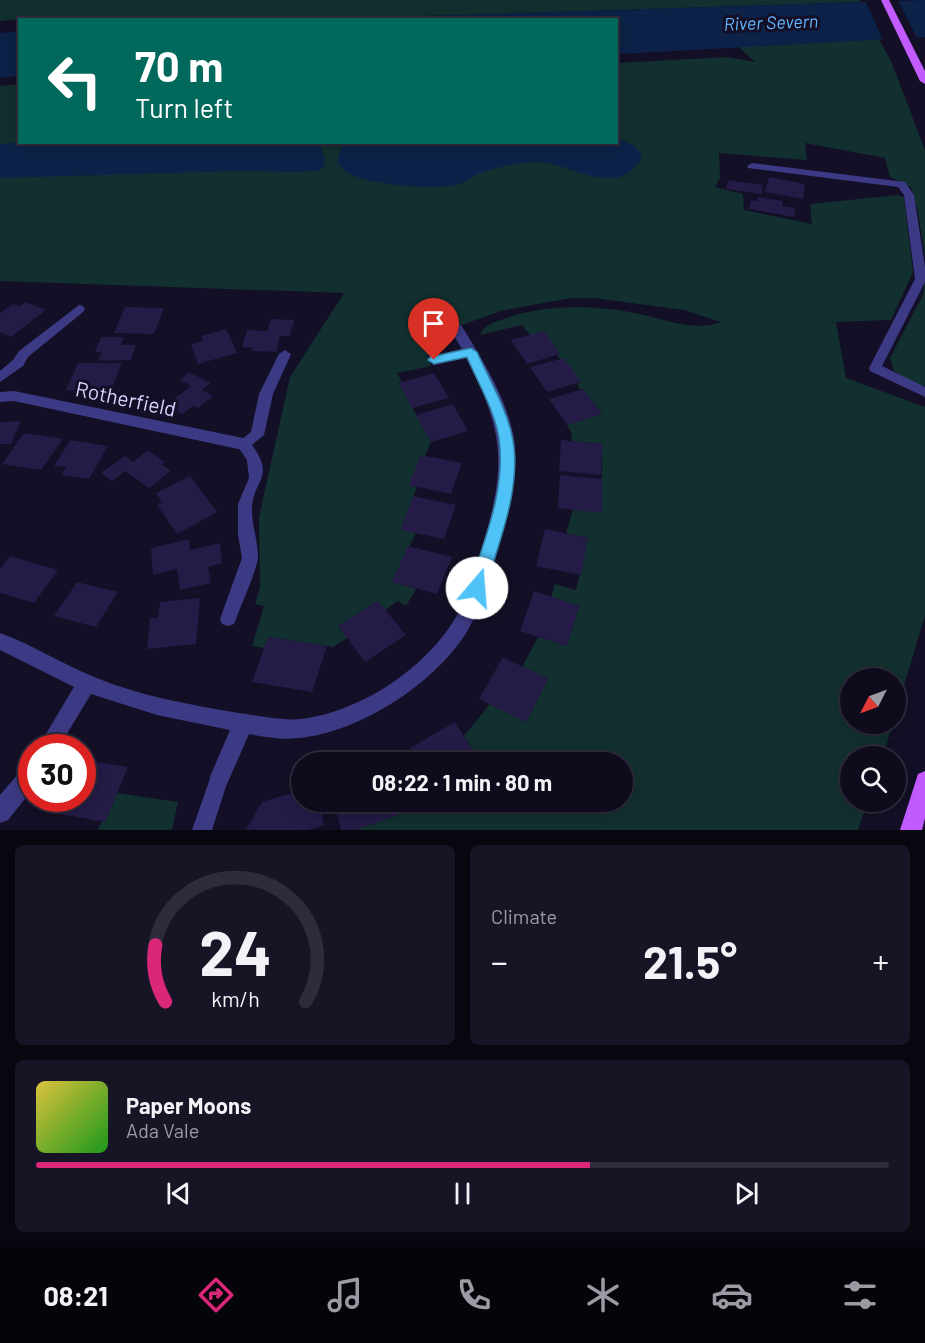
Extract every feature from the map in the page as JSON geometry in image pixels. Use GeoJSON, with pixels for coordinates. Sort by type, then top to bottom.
{"type":"FeatureCollection","features":[{"type":"Feature","properties":{"kind":"main road"},"geometry":{"type":"LineString","coordinates":[[885,0],[924,78]]}},
{"type":"Feature","properties":{"kind":"main road"},"geometry":{"type":"LineString","coordinates":[[911,830],[925,781]]}},
{"type":"Feature","properties":{"kind":"street"},"geometry":{"type":"LineString","coordinates":[[0,641],[87,683],[179,711],[243,723],[295,729],[325,723],[359,711],[392,694],[419,674],[446,646],[463,622],[485,565],[501,509],[507,461],[506,437],[471,352],[456,328]]}},
{"type":"Feature","properties":{"kind":"street"},"geometry":{"type":"LineString","coordinates":[[434,360],[471,352]]}},
{"type":"Feature","properties":{"kind":"street","name":"Rotherfield"},"geometry":{"type":"LineString","coordinates":[[0,397],[14,396],[243,444]]}},
{"type":"Feature","properties":{"kind":"street"},"geometry":{"type":"LineString","coordinates":[[56,734],[87,683]]}},
{"type":"Feature","properties":{"kind":"street"},"geometry":{"type":"LineString","coordinates":[[220,777],[243,723]]}},
{"type":"Feature","properties":{"kind":"street"},"geometry":{"type":"LineString","coordinates":[[0,812],[18,790]]}},
{"type":"Feature","properties":{"kind":"lane"},"geometry":{"type":"LineString","coordinates":[[752,166],[901,184],[909,195],[921,279],[875,368],[925,392]]}},
{"type":"Feature","properties":{"kind":"lane"},"geometry":{"type":"LineString","coordinates":[[0,378],[18,363],[23,354],[79,309]]}},
{"type":"Feature","properties":{"kind":"lane"},"geometry":{"type":"LineString","coordinates":[[228,619],[250,558],[246,535],[245,504],[256,478],[254,459],[243,444],[257,435],[266,394],[285,354]]}},
{"type":"Feature","properties":{"kind":"lane"},"geometry":{"type":"LineString","coordinates":[[202,830],[220,777]]}},
{"type":"Feature","properties":{"kind":"green space"},"geometry":{"type":"Polygon","coordinates":[[[0,0],[860,0],[861,2],[331,18],[43,17],[0,21],[0,0]]]}},
{"type":"Feature","properties":{"kind":"green space"},"geometry":{"type":"Polygon","coordinates":[[[879,39],[891,61],[925,150],[925,256],[918,212],[911,187],[890,177],[885,158],[805,143],[807,160],[719,153],[720,178],[715,187],[743,194],[744,210],[812,224],[810,204],[898,195],[904,197],[913,272],[891,320],[836,322],[846,378],[925,407],[925,615],[906,679],[906,668],[840,668],[840,734],[890,734],[886,746],[840,746],[840,812],[864,812],[858,830],[355,830],[398,815],[397,812],[633,812],[633,752],[474,752],[464,736],[490,704],[526,722],[548,679],[522,667],[538,637],[567,646],[579,606],[551,597],[555,584],[576,590],[588,538],[566,533],[573,510],[602,512],[602,444],[572,441],[567,425],[602,414],[583,389],[580,389],[577,384],[581,382],[558,357],[557,355],[560,354],[530,335],[522,325],[480,335],[487,326],[506,318],[536,311],[584,307],[641,314],[688,325],[710,325],[721,322],[684,310],[594,298],[571,298],[500,311],[446,331],[448,345],[427,356],[431,366],[397,373],[402,382],[399,383],[431,442],[425,456],[421,455],[410,485],[417,487],[401,529],[416,533],[392,582],[416,589],[406,606],[398,601],[385,610],[378,601],[338,626],[347,638],[333,647],[268,637],[264,648],[252,646],[264,606],[255,604],[260,587],[259,517],[290,377],[344,293],[0,281],[0,86],[18,84],[18,144],[618,144],[618,63],[727,57],[755,62],[739,47],[879,39]]]}},
{"type":"Feature","properties":{"kind":"green space"},"geometry":{"type":"Polygon","coordinates":[[[925,279],[925,386],[915,384],[894,371],[890,358],[923,295],[925,279]]]}},
{"type":"Feature","properties":{"kind":"green space"},"geometry":{"type":"Polygon","coordinates":[[[117,793],[178,802],[172,830],[98,830],[102,821],[105,822],[117,793]]]}},
{"type":"Feature","properties":{"kind":"water","name":"River Severn"},"geometry":{"type":"Polygon","coordinates":[[[925,0],[925,37],[618,54],[618,18],[331,18],[925,0]]]}},
{"type":"Feature","properties":{"kind":"water"},"geometry":{"type":"Polygon","coordinates":[[[18,31],[18,76],[0,78],[0,33],[18,31]]]}},
{"type":"Feature","properties":{"kind":"water"},"geometry":{"type":"Polygon","coordinates":[[[618,138],[635,146],[642,157],[631,171],[619,177],[590,176],[559,166],[529,162],[480,173],[460,184],[419,187],[369,180],[346,172],[337,162],[342,146],[346,144],[618,144],[618,138]]]}},
{"type":"Feature","properties":{"kind":"water"},"geometry":{"type":"Polygon","coordinates":[[[0,144],[319,144],[325,159],[324,167],[317,171],[0,178],[0,144]]]}},
{"type":"Feature","properties":{"kind":"pier"},"geometry":{"type":"Polygon","coordinates":[[[865,0],[898,0],[918,40],[884,42],[865,0]]]}},
{"type":"Feature","properties":{"kind":"building"},"geometry":{"type":"Polygon","coordinates":[[[769,177],[805,184],[803,199],[765,192],[769,177]]]}},
{"type":"Feature","properties":{"kind":"building"},"geometry":{"type":"Polygon","coordinates":[[[728,180],[763,185],[762,194],[726,189],[728,180]]]}},
{"type":"Feature","properties":{"kind":"building"},"geometry":{"type":"Polygon","coordinates":[[[758,197],[783,201],[782,206],[795,208],[794,217],[749,209],[751,200],[757,201],[758,197]]]}},
{"type":"Feature","properties":{"kind":"building"},"geometry":{"type":"Polygon","coordinates":[[[26,302],[46,310],[11,337],[0,332],[0,313],[13,304],[20,306],[26,302]]]}},
{"type":"Feature","properties":{"kind":"building"},"geometry":{"type":"Polygon","coordinates":[[[125,307],[164,308],[154,334],[114,333],[125,307]]]}},
{"type":"Feature","properties":{"kind":"building"},"geometry":{"type":"Polygon","coordinates":[[[271,319],[294,320],[290,336],[280,336],[276,352],[252,351],[253,348],[242,347],[247,330],[267,331],[271,319]]]}},
{"type":"Feature","properties":{"kind":"building"},"geometry":{"type":"Polygon","coordinates":[[[226,329],[237,353],[198,364],[191,344],[203,341],[201,336],[226,329]]]}},
{"type":"Feature","properties":{"kind":"building"},"geometry":{"type":"Polygon","coordinates":[[[544,331],[560,354],[527,364],[511,340],[544,331]]]}},
{"type":"Feature","properties":{"kind":"building"},"geometry":{"type":"Polygon","coordinates":[[[101,337],[124,337],[121,345],[136,345],[131,360],[98,361],[102,352],[95,352],[101,337]]]}},
{"type":"Feature","properties":{"kind":"building"},"geometry":{"type":"Polygon","coordinates":[[[564,358],[581,382],[547,392],[530,367],[564,358]]]}},
{"type":"Feature","properties":{"kind":"building"},"geometry":{"type":"Polygon","coordinates":[[[78,363],[122,363],[111,391],[66,390],[78,363]]]}},
{"type":"Feature","properties":{"kind":"building"},"geometry":{"type":"Polygon","coordinates":[[[189,372],[211,383],[202,390],[213,396],[198,408],[193,406],[182,414],[166,405],[191,386],[180,380],[189,372]]]}},
{"type":"Feature","properties":{"kind":"building"},"geometry":{"type":"Polygon","coordinates":[[[434,373],[449,398],[412,408],[399,383],[434,373]]]}},
{"type":"Feature","properties":{"kind":"building"},"geometry":{"type":"Polygon","coordinates":[[[583,389],[602,414],[567,425],[549,399],[583,389]]]}},
{"type":"Feature","properties":{"kind":"building"},"geometry":{"type":"Polygon","coordinates":[[[453,404],[468,431],[431,442],[416,415],[453,404]]]}},
{"type":"Feature","properties":{"kind":"building"},"geometry":{"type":"Polygon","coordinates":[[[21,421],[11,444],[0,444],[0,422],[21,421]]]}},
{"type":"Feature","properties":{"kind":"building"},"geometry":{"type":"Polygon","coordinates":[[[24,433],[63,439],[41,470],[2,464],[24,433]]]}},
{"type":"Feature","properties":{"kind":"building"},"geometry":{"type":"Polygon","coordinates":[[[70,440],[108,446],[89,479],[61,475],[66,467],[54,466],[70,440]]]}},
{"type":"Feature","properties":{"kind":"building"},"geometry":{"type":"Polygon","coordinates":[[[561,440],[602,444],[601,475],[559,471],[561,440]]]}},
{"type":"Feature","properties":{"kind":"building"},"geometry":{"type":"Polygon","coordinates":[[[148,450],[165,462],[161,464],[171,471],[149,488],[125,471],[112,481],[101,473],[125,456],[133,462],[148,450]]]}},
{"type":"Feature","properties":{"kind":"building"},"geometry":{"type":"Polygon","coordinates":[[[421,455],[462,463],[451,494],[409,485],[421,455]]]}},
{"type":"Feature","properties":{"kind":"building"},"geometry":{"type":"Polygon","coordinates":[[[560,475],[602,479],[602,513],[558,508],[560,475]]]}},
{"type":"Feature","properties":{"kind":"building"},"geometry":{"type":"Polygon","coordinates":[[[190,476],[217,512],[177,534],[157,505],[162,502],[156,493],[190,476]]]}},
{"type":"Feature","properties":{"kind":"building"},"geometry":{"type":"Polygon","coordinates":[[[413,496],[456,505],[444,539],[401,530],[413,496]]]}},
{"type":"Feature","properties":{"kind":"building"},"geometry":{"type":"Polygon","coordinates":[[[545,529],[588,538],[581,575],[536,566],[545,529]]]}},
{"type":"Feature","properties":{"kind":"building"},"geometry":{"type":"Polygon","coordinates":[[[189,539],[190,550],[220,543],[222,563],[208,567],[211,583],[180,590],[177,569],[153,575],[151,548],[189,539]]]}},
{"type":"Feature","properties":{"kind":"building"},"geometry":{"type":"Polygon","coordinates":[[[408,546],[452,557],[437,594],[392,582],[408,546]]]}},
{"type":"Feature","properties":{"kind":"building"},"geometry":{"type":"Polygon","coordinates":[[[10,556],[58,570],[34,603],[0,593],[0,569],[10,556]]]}},
{"type":"Feature","properties":{"kind":"building"},"geometry":{"type":"Polygon","coordinates":[[[77,582],[118,592],[96,627],[54,616],[77,582]]]}},
{"type":"Feature","properties":{"kind":"building"},"geometry":{"type":"Polygon","coordinates":[[[534,591],[579,606],[567,646],[520,631],[534,591]]]}},
{"type":"Feature","properties":{"kind":"building"},"geometry":{"type":"Polygon","coordinates":[[[200,598],[196,644],[147,649],[150,618],[158,618],[160,602],[200,598]]]}},
{"type":"Feature","properties":{"kind":"building"},"geometry":{"type":"Polygon","coordinates":[[[378,601],[406,635],[365,662],[338,626],[378,601]]]}},
{"type":"Feature","properties":{"kind":"building"},"geometry":{"type":"Polygon","coordinates":[[[268,637],[327,646],[312,692],[252,682],[268,637]]]}},
{"type":"Feature","properties":{"kind":"building"},"geometry":{"type":"Polygon","coordinates":[[[503,657],[548,679],[526,722],[479,699],[503,657]]]}},
{"type":"Feature","properties":{"kind":"building"},"geometry":{"type":"Polygon","coordinates":[[[455,722],[474,752],[412,752],[410,748],[455,722]]]}},
{"type":"Feature","properties":{"kind":"building"},"geometry":{"type":"Polygon","coordinates":[[[96,762],[128,767],[105,822],[60,814],[61,812],[96,812],[96,762]]]}},
{"type":"Feature","properties":{"kind":"building"},"geometry":{"type":"Polygon","coordinates":[[[291,793],[291,812],[321,812],[324,825],[308,830],[246,830],[262,802],[291,793]]]}},
{"type":"Feature","properties":{"kind":"building"},"geometry":{"type":"Polygon","coordinates":[[[337,812],[397,812],[398,815],[355,830],[341,830],[337,812]]]}},
{"type":"Feature","properties":{"kind":"route"},"geometry":{"type":"LineString","coordinates":[[434,360],[471,352],[506,437],[507,461],[501,509],[477,588]]}}]}
